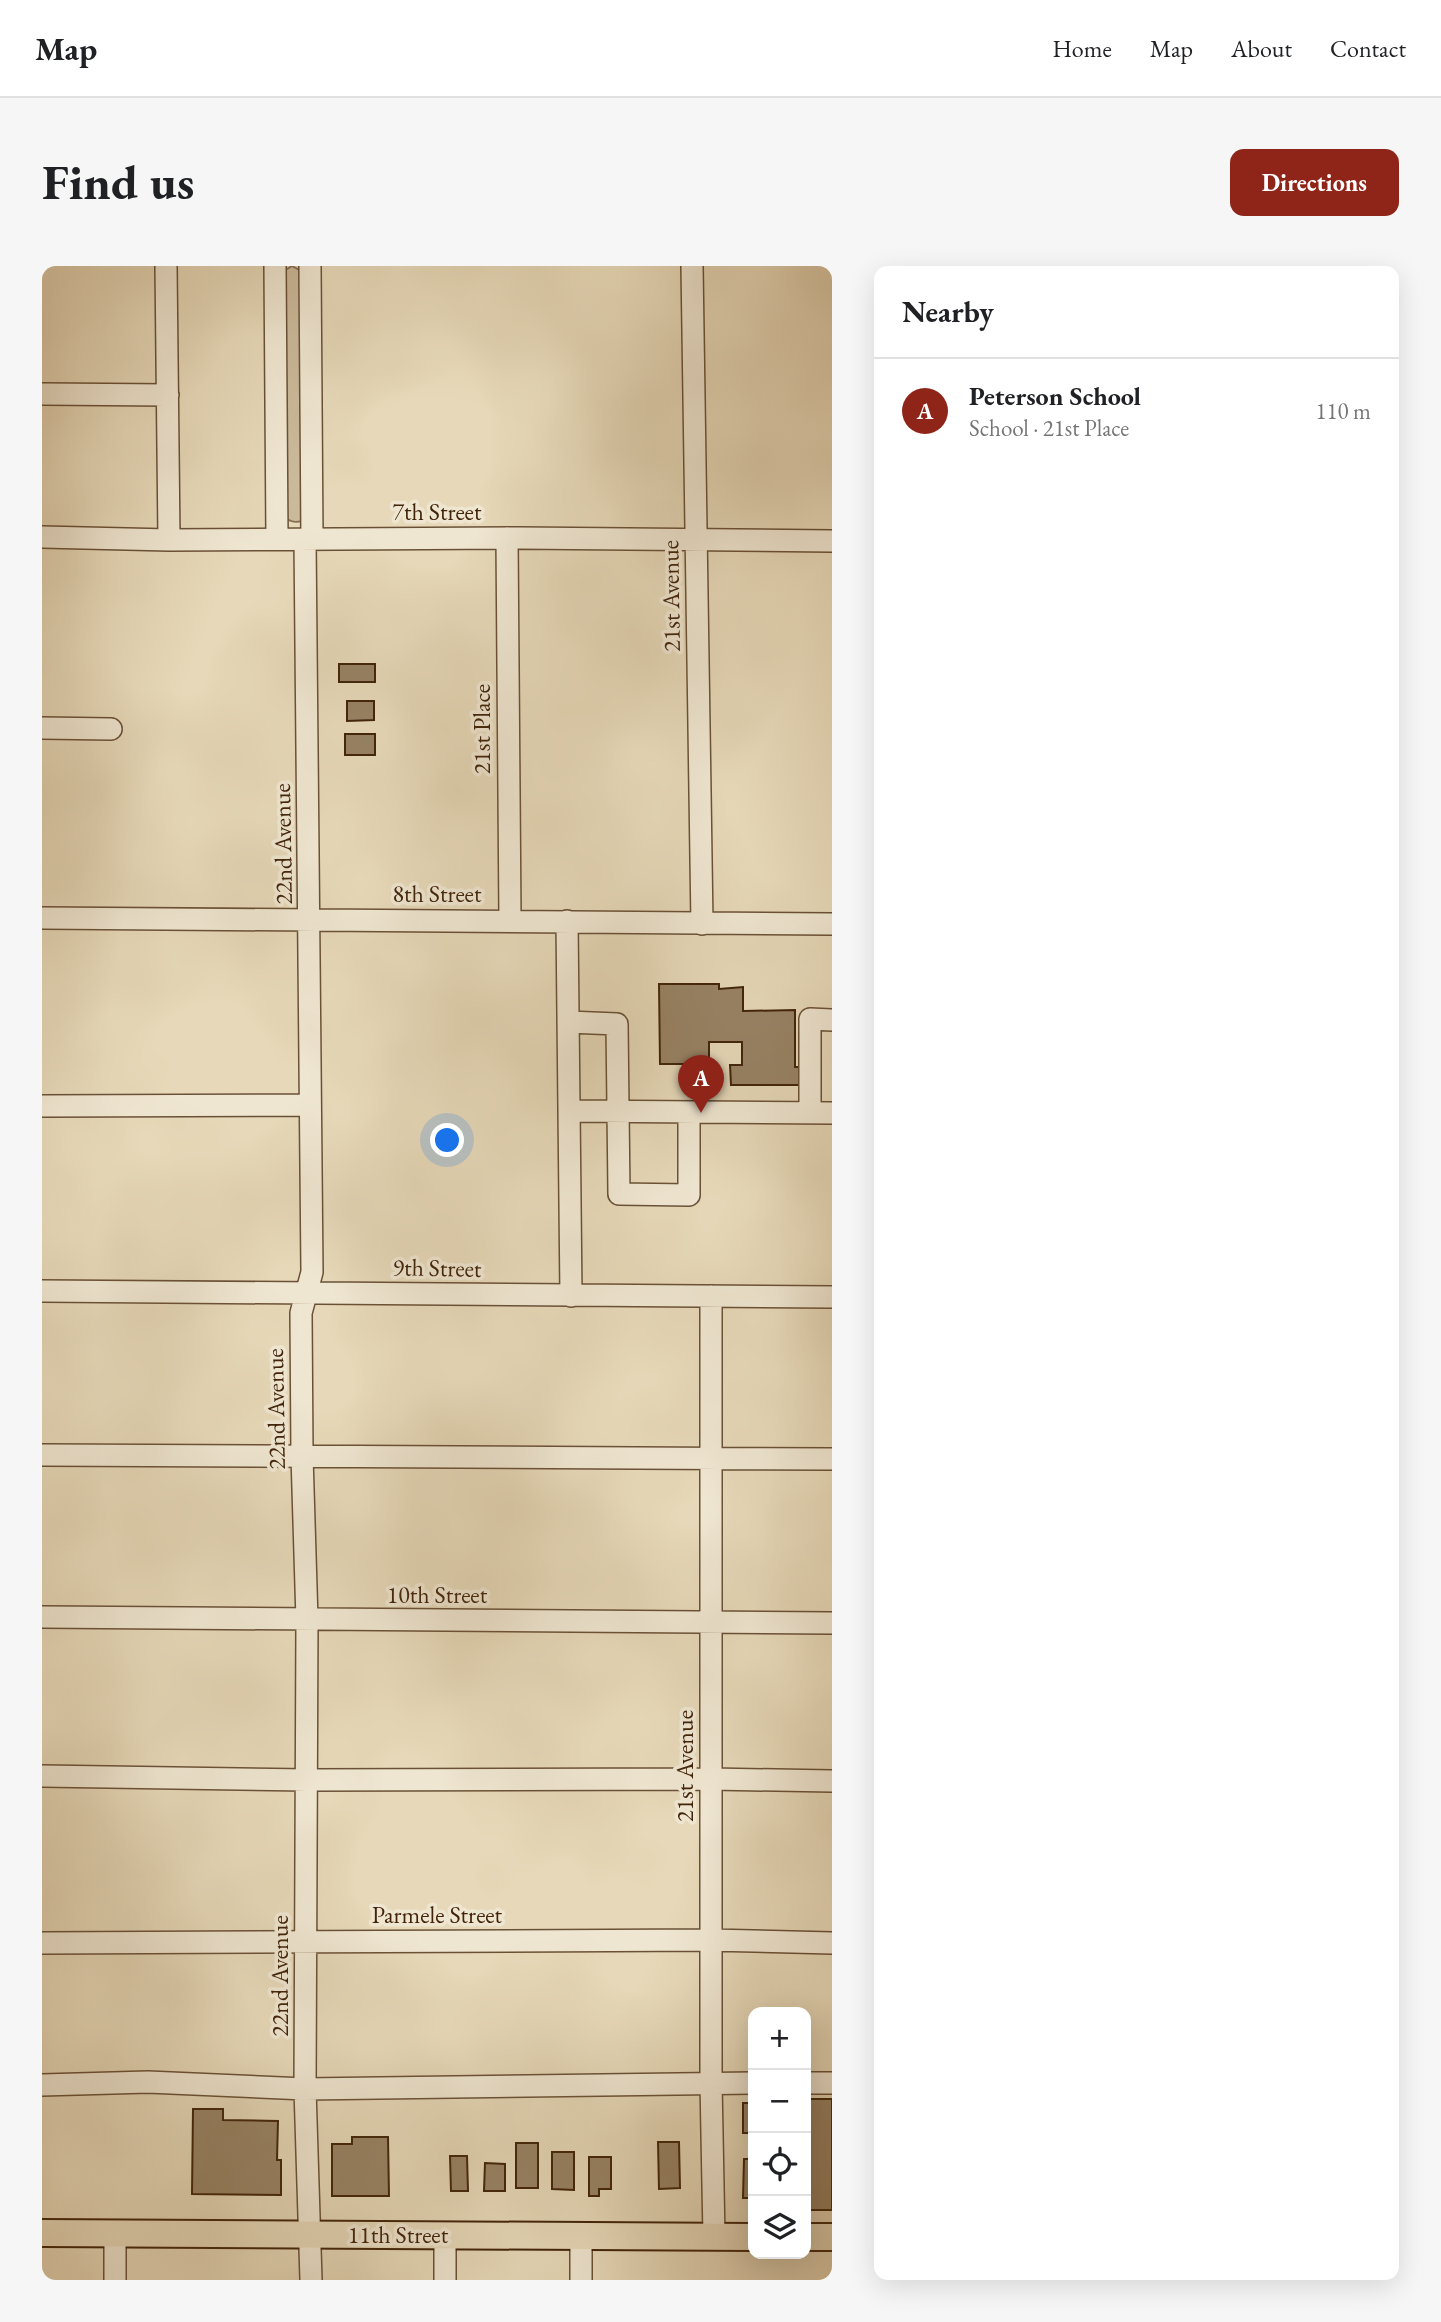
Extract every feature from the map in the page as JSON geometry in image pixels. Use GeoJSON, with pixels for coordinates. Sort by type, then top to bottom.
{"type":"FeatureCollection","features":[{"type":"Feature","properties":{"kind":"main road","name":"11th Street"},"geometry":{"type":"LineString","coordinates":[[42,2233],[748,2237]]}},
{"type":"Feature","properties":{"kind":"main road"},"geometry":{"type":"LineString","coordinates":[[811,2237],[832,2236]]}},
{"type":"Feature","properties":{"kind":"street"},"geometry":{"type":"LineString","coordinates":[[166,266],[169,540]]}},
{"type":"Feature","properties":{"kind":"street"},"geometry":{"type":"LineString","coordinates":[[275,266],[277,539]]}},
{"type":"Feature","properties":{"kind":"street","name":"22nd Avenue"},"geometry":{"type":"LineString","coordinates":[[310,266],[309,1105],[312,1272],[301,1313],[307,1620],[305,2089],[311,2280]]}},
{"type":"Feature","properties":{"kind":"street","name":"21st Avenue"},"geometry":{"type":"LineString","coordinates":[[692,266],[702,925]]}},
{"type":"Feature","properties":{"kind":"street"},"geometry":{"type":"LineString","coordinates":[[42,394],[168,395]]}},
{"type":"Feature","properties":{"kind":"street","name":"7th Street"},"geometry":{"type":"LineString","coordinates":[[42,537],[169,540],[507,538],[832,541]]}},
{"type":"Feature","properties":{"kind":"street","name":"21st Place"},"geometry":{"type":"LineString","coordinates":[[507,538],[510,920]]}},
{"type":"Feature","properties":{"kind":"street"},"geometry":{"type":"LineString","coordinates":[[42,728],[111,729]]}},
{"type":"Feature","properties":{"kind":"street","name":"8th Street"},"geometry":{"type":"LineString","coordinates":[[42,918],[832,924]]}},
{"type":"Feature","properties":{"kind":"street"},"geometry":{"type":"LineString","coordinates":[[567,921],[571,1296]]}},
{"type":"Feature","properties":{"kind":"street"},"geometry":{"type":"LineString","coordinates":[[810,1113],[810,1019],[832,1020]]}},
{"type":"Feature","properties":{"kind":"street"},"geometry":{"type":"LineString","coordinates":[[568,1021],[617,1024],[618,1194],[689,1195],[689,1112]]}},
{"type":"Feature","properties":{"kind":"street"},"geometry":{"type":"LineString","coordinates":[[42,1105],[309,1105]]}},
{"type":"Feature","properties":{"kind":"street"},"geometry":{"type":"LineString","coordinates":[[569,1111],[832,1113]]}},
{"type":"Feature","properties":{"kind":"street","name":"9th Street"},"geometry":{"type":"LineString","coordinates":[[42,1290],[832,1297]]}},
{"type":"Feature","properties":{"kind":"street","name":"21st Avenue"},"geometry":{"type":"LineString","coordinates":[[710,1296],[711,2083],[714,2237]]}},
{"type":"Feature","properties":{"kind":"street"},"geometry":{"type":"LineString","coordinates":[[42,1455],[832,1459]]}},
{"type":"Feature","properties":{"kind":"street","name":"10th Street"},"geometry":{"type":"LineString","coordinates":[[42,1617],[832,1623]]}},
{"type":"Feature","properties":{"kind":"street"},"geometry":{"type":"LineString","coordinates":[[42,1776],[307,1780],[832,1781]]}},
{"type":"Feature","properties":{"kind":"street","name":"Parmele Street"},"geometry":{"type":"LineString","coordinates":[[42,1943],[711,1940],[832,1943]]}},
{"type":"Feature","properties":{"kind":"street"},"geometry":{"type":"LineString","coordinates":[[42,2085],[148,2082],[305,2089],[748,2083]]}},
{"type":"Feature","properties":{"kind":"street"},"geometry":{"type":"LineString","coordinates":[[811,2083],[832,2083]]}},
{"type":"Feature","properties":{"kind":"street"},"geometry":{"type":"LineString","coordinates":[[115,2234],[115,2280]]}},
{"type":"Feature","properties":{"kind":"street"},"geometry":{"type":"LineString","coordinates":[[445,2235],[446,2280]]}},
{"type":"Feature","properties":{"kind":"street"},"geometry":{"type":"LineString","coordinates":[[581,2236],[581,2280]]}},
{"type":"Feature","properties":{"kind":"shaded area"},"geometry":{"type":"Polygon","coordinates":[[[292,266],[301,271],[302,521],[297,522],[290,521],[285,516],[284,271],[292,266]]]}},
{"type":"Feature","properties":{"kind":"building"},"geometry":{"type":"Polygon","coordinates":[[[339,664],[375,664],[375,682],[339,682],[339,664]]]}},
{"type":"Feature","properties":{"kind":"building"},"geometry":{"type":"Polygon","coordinates":[[[347,701],[374,701],[374,720],[347,721],[347,701]]]}},
{"type":"Feature","properties":{"kind":"building"},"geometry":{"type":"Polygon","coordinates":[[[345,734],[375,734],[375,755],[345,755],[345,734]]]}},
{"type":"Feature","properties":{"kind":"building"},"geometry":{"type":"Polygon","coordinates":[[[659,984],[719,984],[719,989],[743,987],[743,1011],[795,1010],[795,1067],[801,1067],[801,1085],[731,1085],[730,1065],[742,1065],[742,1042],[709,1042],[709,1064],[660,1064],[659,984]]]}},
{"type":"Feature","properties":{"kind":"building"},"geometry":{"type":"Polygon","coordinates":[[[811,2099],[832,2099],[832,2210],[811,2210],[811,2099]]]}},
{"type":"Feature","properties":{"kind":"building"},"geometry":{"type":"Polygon","coordinates":[[[743,2103],[748,2103],[748,2133],[743,2133],[743,2103]]]}},
{"type":"Feature","properties":{"kind":"building"},"geometry":{"type":"Polygon","coordinates":[[[193,2109],[223,2109],[223,2120],[278,2121],[277,2160],[281,2160],[281,2195],[192,2194],[193,2109]]]}},
{"type":"Feature","properties":{"kind":"building"},"geometry":{"type":"Polygon","coordinates":[[[352,2137],[388,2137],[389,2196],[332,2196],[332,2144],[352,2144],[352,2137]]]}},
{"type":"Feature","properties":{"kind":"building"},"geometry":{"type":"Polygon","coordinates":[[[658,2142],[679,2142],[680,2188],[659,2189],[658,2142]]]}},
{"type":"Feature","properties":{"kind":"building"},"geometry":{"type":"Polygon","coordinates":[[[516,2143],[538,2143],[538,2188],[516,2188],[516,2143]]]}},
{"type":"Feature","properties":{"kind":"building"},"geometry":{"type":"Polygon","coordinates":[[[552,2152],[574,2152],[574,2190],[552,2189],[552,2152]]]}},
{"type":"Feature","properties":{"kind":"building"},"geometry":{"type":"Polygon","coordinates":[[[450,2156],[467,2156],[468,2191],[451,2191],[450,2156]]]}},
{"type":"Feature","properties":{"kind":"building"},"geometry":{"type":"Polygon","coordinates":[[[589,2157],[611,2157],[611,2189],[599,2189],[599,2196],[589,2196],[589,2157]]]}},
{"type":"Feature","properties":{"kind":"building"},"geometry":{"type":"Polygon","coordinates":[[[744,2159],[748,2159],[748,2198],[743,2198],[744,2159]]]}},
{"type":"Feature","properties":{"kind":"building"},"geometry":{"type":"Polygon","coordinates":[[[485,2163],[505,2164],[505,2191],[484,2191],[485,2163]]]}},
{"type":"Feature","properties":{"kind":"place","name":"Peterson School"},"geometry":{"type":"Point","coordinates":[701,1113]}}]}
